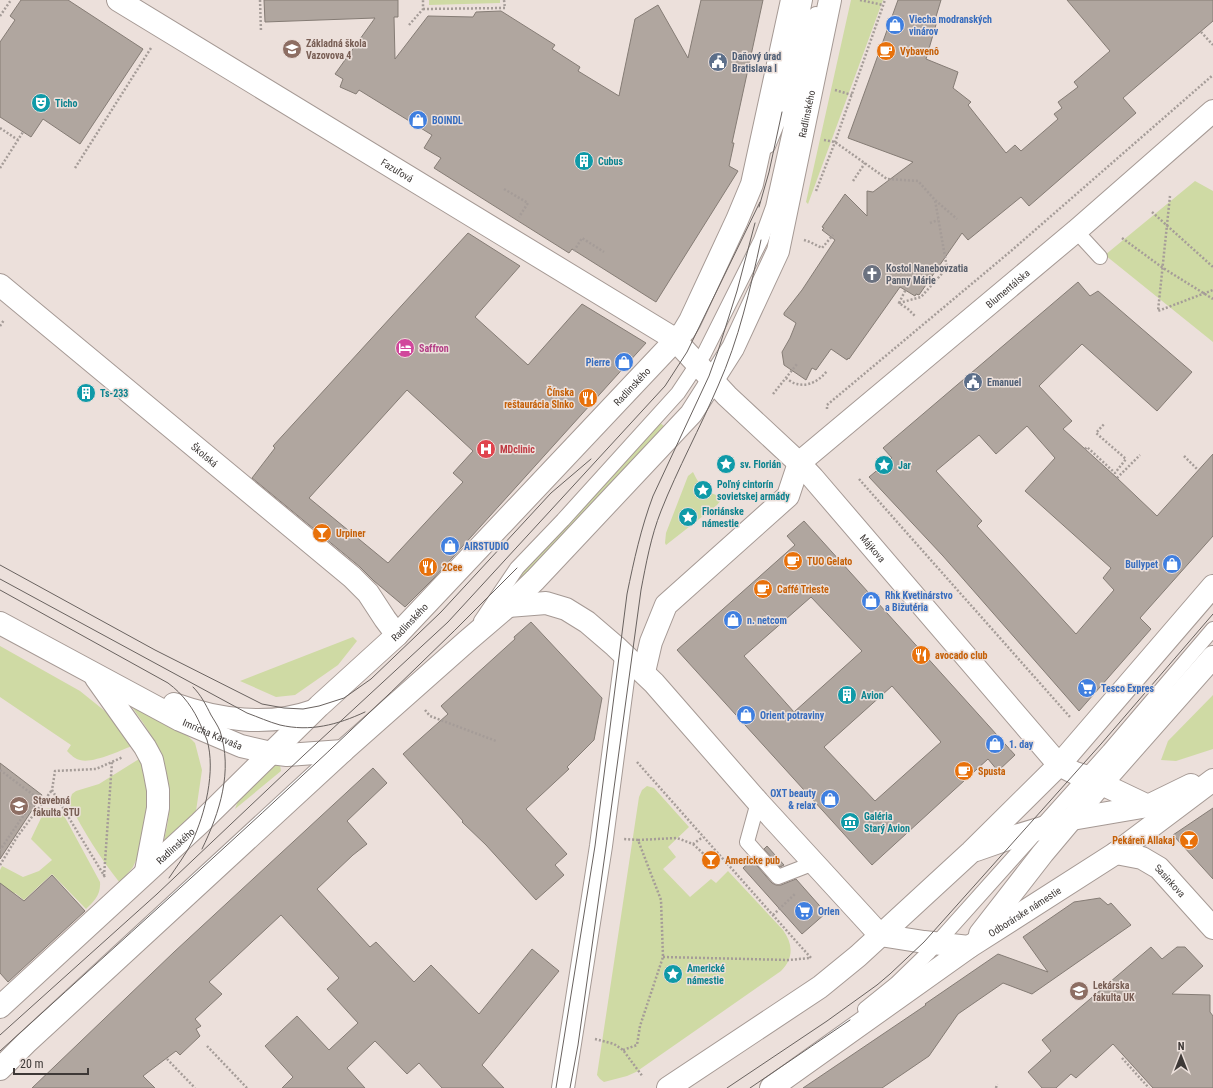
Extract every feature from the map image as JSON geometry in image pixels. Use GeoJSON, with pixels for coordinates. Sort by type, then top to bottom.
{"type":"FeatureCollection","features":[{"type":"Feature","properties":{"kind":"street","name":"Fazuľová"},"geometry":{"type":"LineString","coordinates":[[118,0],[676,341]]}},
{"type":"Feature","properties":{"kind":"street","name":"Radlinského"},"geometry":{"type":"LineString","coordinates":[[0,1007],[200,822],[315,710],[397,635],[676,341],[690,321],[752,184],[792,0]]}},
{"type":"Feature","properties":{"kind":"street","name":"Radlinského"},"geometry":{"type":"LineString","coordinates":[[0,1069],[26,1043],[343,751],[467,640],[508,606],[535,580],[691,414],[733,348],[778,251],[830,0]]}},
{"type":"Feature","properties":{"kind":"street","name":"Blumentálska"},"geometry":{"type":"LineString","coordinates":[[806,471],[826,440],[1076,231],[1213,111]]}},
{"type":"Feature","properties":{"kind":"street","name":"Školská"},"geometry":{"type":"LineString","coordinates":[[0,285],[352,577],[368,593],[397,635]]}},
{"type":"Feature","properties":{"kind":"street","name":"Májkova"},"geometry":{"type":"LineString","coordinates":[[676,341],[712,380],[806,471],[1059,765]]}},
{"type":"Feature","properties":{"kind":"street"},"geometry":{"type":"LineString","coordinates":[[644,672],[650,642],[666,605],[788,496],[806,471]]}},
{"type":"Feature","properties":{"kind":"street"},"geometry":{"type":"LineString","coordinates":[[668,1088],[828,981],[858,956],[971,852],[1059,765],[1213,586]]}},
{"type":"Feature","properties":{"kind":"street"},"geometry":{"type":"LineString","coordinates":[[508,606],[546,604],[566,609],[587,622],[644,672],[758,802],[880,935],[936,944],[969,947]]}},
{"type":"Feature","properties":{"kind":"street","name":"Imricha Karvaša"},"geometry":{"type":"LineString","coordinates":[[0,623],[180,720],[241,746],[287,755],[304,755],[343,751]]}},
{"type":"Feature","properties":{"kind":"street"},"geometry":{"type":"LineString","coordinates":[[563,1088],[600,854],[626,657]]}},
{"type":"Feature","properties":{"kind":"street","name":"Odborárske námestie"},"geometry":{"type":"LineString","coordinates":[[969,947],[1072,819],[1093,780],[1213,657]]}},
{"type":"Feature","properties":{"kind":"street","name":"Imricha Karvaša"},"geometry":{"type":"LineString","coordinates":[[93,674],[211,716],[250,720],[300,716],[315,710]]}},
{"type":"Feature","properties":{"kind":"street","name":"Imricha Karvaša"},"geometry":{"type":"LineString","coordinates":[[93,674],[145,747],[154,767],[158,790],[158,808],[146,871]]}},
{"type":"Feature","properties":{"kind":"street"},"geometry":{"type":"LineString","coordinates":[[1059,765],[1148,806]]}},
{"type":"Feature","properties":{"kind":"street"},"geometry":{"type":"LineString","coordinates":[[971,852],[1072,819],[1148,806],[1213,775]]}},
{"type":"Feature","properties":{"kind":"street","name":"Odborárske námestie"},"geometry":{"type":"LineString","coordinates":[[969,947],[1116,853],[1213,780]]}},
{"type":"Feature","properties":{"kind":"street","name":"Sasinkova"},"geometry":{"type":"LineString","coordinates":[[1116,853],[1142,858],[1160,868],[1213,928]]}},
{"type":"Feature","properties":{"kind":"street"},"geometry":{"type":"LineString","coordinates":[[771,1088],[969,947]]}},
{"type":"Feature","properties":{"kind":"lane","name":"Radlinského"},"geometry":{"type":"LineString","coordinates":[[752,184],[782,112],[805,0]]}},
{"type":"Feature","properties":{"kind":"lane","name":"Radlinského"},"geometry":{"type":"LineString","coordinates":[[467,640],[517,568],[563,520],[678,393],[698,364],[720,324],[761,240],[773,206],[819,0]]}},
{"type":"Feature","properties":{"kind":"lane"},"geometry":{"type":"LineString","coordinates":[[1076,231],[1100,257]]}},
{"type":"Feature","properties":{"kind":"lane"},"geometry":{"type":"LineString","coordinates":[[837,1042],[850,1020],[896,984],[928,953],[1039,829],[1093,780],[1109,751],[1213,629]]}},
{"type":"Feature","properties":{"kind":"lane"},"geometry":{"type":"LineString","coordinates":[[758,802],[747,842],[778,877],[814,863]]}},
{"type":"Feature","properties":{"kind":"path"},"geometry":{"type":"LineString","coordinates":[[0,16],[11,0]]}},
{"type":"Feature","properties":{"kind":"path"},"geometry":{"type":"LineString","coordinates":[[260,0],[262,32]]}},
{"type":"Feature","properties":{"kind":"path"},"geometry":{"type":"LineString","coordinates":[[409,25],[423,9],[423,0]]}},
{"type":"Feature","properties":{"kind":"path"},"geometry":{"type":"LineString","coordinates":[[423,9],[504,8],[504,0]]}},
{"type":"Feature","properties":{"kind":"path"},"geometry":{"type":"LineString","coordinates":[[860,0],[883,5]]}},
{"type":"Feature","properties":{"kind":"path"},"geometry":{"type":"LineString","coordinates":[[814,197],[885,0]]}},
{"type":"Feature","properties":{"kind":"path"},"geometry":{"type":"LineString","coordinates":[[75,168],[164,28]]}},
{"type":"Feature","properties":{"kind":"path"},"geometry":{"type":"LineString","coordinates":[[1201,32],[1213,45]]}},
{"type":"Feature","properties":{"kind":"path"},"geometry":{"type":"LineString","coordinates":[[826,440],[827,405],[1011,251],[1213,75]]}},
{"type":"Feature","properties":{"kind":"path"},"geometry":{"type":"LineString","coordinates":[[833,90],[852,94]]}},
{"type":"Feature","properties":{"kind":"path"},"geometry":{"type":"LineString","coordinates":[[0,128],[18,140]]}},
{"type":"Feature","properties":{"kind":"path"},"geometry":{"type":"LineString","coordinates":[[0,168],[23,132]]}},
{"type":"Feature","properties":{"kind":"path"},"geometry":{"type":"LineString","coordinates":[[835,142],[887,179],[918,181],[935,200],[957,219]]}},
{"type":"Feature","properties":{"kind":"path"},"geometry":{"type":"LineString","coordinates":[[853,181],[865,163]]}},
{"type":"Feature","properties":{"kind":"path"},"geometry":{"type":"LineString","coordinates":[[504,189],[528,203],[517,220]]}},
{"type":"Feature","properties":{"kind":"path"},"geometry":{"type":"LineString","coordinates":[[1170,196],[1158,311],[1213,290]]}},
{"type":"Feature","properties":{"kind":"path"},"geometry":{"type":"LineString","coordinates":[[899,303],[921,297],[947,268],[935,200]]}},
{"type":"Feature","properties":{"kind":"path"},"geometry":{"type":"LineString","coordinates":[[1152,212],[1213,267]]}},
{"type":"Feature","properties":{"kind":"path"},"geometry":{"type":"LineString","coordinates":[[930,223],[938,220]]}},
{"type":"Feature","properties":{"kind":"path"},"geometry":{"type":"LineString","coordinates":[[803,240],[822,248],[833,234]]}},
{"type":"Feature","properties":{"kind":"path"},"geometry":{"type":"LineString","coordinates":[[582,238],[604,252]]}},
{"type":"Feature","properties":{"kind":"path"},"geometry":{"type":"LineString","coordinates":[[1122,238],[1162,268],[1213,299]]}},
{"type":"Feature","properties":{"kind":"path"},"geometry":{"type":"LineString","coordinates":[[899,303],[907,287]]}},
{"type":"Feature","properties":{"kind":"path"},"geometry":{"type":"LineString","coordinates":[[899,303],[914,316]]}},
{"type":"Feature","properties":{"kind":"path"},"geometry":{"type":"LineString","coordinates":[[773,394],[797,364]]}},
{"type":"Feature","properties":{"kind":"path"},"geometry":{"type":"LineString","coordinates":[[786,378],[797,384],[811,384],[822,378],[827,371]]}},
{"type":"Feature","properties":{"kind":"path"},"geometry":{"type":"LineString","coordinates":[[1084,449],[1087,447],[1115,472],[1126,459],[1096,433],[1105,423]]}},
{"type":"Feature","properties":{"kind":"path"},"geometry":{"type":"LineString","coordinates":[[1117,478],[1140,455]]}},
{"type":"Feature","properties":{"kind":"path"},"geometry":{"type":"LineString","coordinates":[[1184,456],[1198,470]]}},
{"type":"Feature","properties":{"kind":"path"},"geometry":{"type":"LineString","coordinates":[[859,479],[1071,718]]}},
{"type":"Feature","properties":{"kind":"path"},"geometry":{"type":"LineString","coordinates":[[425,710],[430,716],[496,741]]}},
{"type":"Feature","properties":{"kind":"path"},"geometry":{"type":"LineString","coordinates":[[0,864],[17,837],[52,790],[55,771],[96,769],[125,756]]}},
{"type":"Feature","properties":{"kind":"path"},"geometry":{"type":"LineString","coordinates":[[635,760],[811,958],[789,960],[663,957]]}},
{"type":"Feature","properties":{"kind":"path"},"geometry":{"type":"LineString","coordinates":[[104,876],[112,762]]}},
{"type":"Feature","properties":{"kind":"path"},"geometry":{"type":"LineString","coordinates":[[0,770],[36,797],[0,850]]}},
{"type":"Feature","properties":{"kind":"path"},"geometry":{"type":"LineString","coordinates":[[52,790],[108,883]]}},
{"type":"Feature","properties":{"kind":"path"},"geometry":{"type":"LineString","coordinates":[[693,844],[703,837]]}},
{"type":"Feature","properties":{"kind":"path"},"geometry":{"type":"LineString","coordinates":[[619,839],[638,840],[677,838],[693,844],[708,858]]}},
{"type":"Feature","properties":{"kind":"path"},"geometry":{"type":"LineString","coordinates":[[623,1050],[637,1045],[640,1026],[663,957],[661,900],[638,840]]}},
{"type":"Feature","properties":{"kind":"path"},"geometry":{"type":"LineString","coordinates":[[773,915],[799,890]]}},
{"type":"Feature","properties":{"kind":"path"},"geometry":{"type":"LineString","coordinates":[[591,1038],[614,1044],[623,1050],[643,1077]]}},
{"type":"Feature","properties":{"kind":"path"},"geometry":{"type":"LineString","coordinates":[[208,1046],[247,1088]]}},
{"type":"Feature","properties":{"kind":"path"},"geometry":{"type":"LineString","coordinates":[[1122,1058],[1149,1088]]}},
{"type":"Feature","properties":{"kind":"path"},"geometry":{"type":"LineString","coordinates":[[167,1059],[194,1088]]}},
{"type":"Feature","properties":{"kind":"path"},"geometry":{"type":"LineString","coordinates":[[996,1088],[997,1084]]}},
{"type":"Feature","properties":{"kind":"green space"},"geometry":{"type":"Polygon","coordinates":[[[429,0],[500,0],[500,3],[429,5],[429,0]]]}},
{"type":"Feature","properties":{"kind":"green space"},"geometry":{"type":"Polygon","coordinates":[[[851,0],[883,0],[808,204],[806,202],[851,0]]]}},
{"type":"Feature","properties":{"kind":"green space"},"geometry":{"type":"Polygon","coordinates":[[[1195,181],[1213,191],[1213,342],[1105,255],[1195,181]]]}},
{"type":"Feature","properties":{"kind":"green space"},"geometry":{"type":"Polygon","coordinates":[[[659,422],[664,426],[520,581],[518,582],[515,580],[659,422]]]}},
{"type":"Feature","properties":{"kind":"green space"},"geometry":{"type":"Polygon","coordinates":[[[693,472],[698,481],[707,491],[721,496],[722,499],[717,505],[666,545],[666,533],[688,476],[693,472]]]}},
{"type":"Feature","properties":{"kind":"green space"},"geometry":{"type":"Polygon","coordinates":[[[353,637],[357,641],[338,665],[295,695],[276,697],[240,681],[353,637]]]}},
{"type":"Feature","properties":{"kind":"green space"},"geometry":{"type":"Polygon","coordinates":[[[0,646],[80,691],[116,720],[134,745],[107,756],[92,760],[85,761],[73,757],[67,751],[71,745],[0,697],[0,646]]]}},
{"type":"Feature","properties":{"kind":"green space"},"geometry":{"type":"Polygon","coordinates":[[[1213,695],[1213,749],[1176,761],[1161,760],[1168,741],[1213,695]]]}},
{"type":"Feature","properties":{"kind":"green space"},"geometry":{"type":"Polygon","coordinates":[[[130,704],[184,732],[195,743],[202,770],[195,818],[162,847],[167,827],[169,808],[169,789],[165,768],[162,756],[147,728],[130,704]]]}},
{"type":"Feature","properties":{"kind":"green space"},"geometry":{"type":"Polygon","coordinates":[[[139,759],[146,768],[151,787],[138,856],[133,867],[120,883],[80,824],[69,803],[72,794],[76,791],[99,784],[139,759]]]}},
{"type":"Feature","properties":{"kind":"green space"},"geometry":{"type":"Polygon","coordinates":[[[274,764],[280,765],[281,771],[235,809],[239,798],[274,764]]]}},
{"type":"Feature","properties":{"kind":"green space"},"geometry":{"type":"Polygon","coordinates":[[[647,786],[654,788],[689,827],[668,847],[676,857],[663,869],[690,897],[711,879],[716,883],[728,871],[783,930],[789,940],[791,951],[788,961],[781,971],[636,1072],[604,1082],[597,1075],[639,797],[642,790],[647,786]]]}},
{"type":"Feature","properties":{"kind":"green space"},"geometry":{"type":"Polygon","coordinates":[[[48,808],[57,810],[65,818],[100,882],[98,894],[86,909],[52,874],[24,900],[15,893],[7,904],[0,924],[0,870],[2,866],[23,877],[39,871],[52,860],[31,839],[43,814],[41,811],[48,808]]]}},
{"type":"Feature","properties":{"kind":"building"},"geometry":{"type":"Polygon","coordinates":[[[21,0],[68,0],[143,49],[80,144],[43,119],[31,137],[0,117],[0,42],[15,20],[10,16],[21,0]]]}},
{"type":"Feature","properties":{"kind":"building"},"geometry":{"type":"Polygon","coordinates":[[[264,0],[398,0],[398,17],[394,17],[395,59],[428,16],[473,17],[476,12],[501,11],[555,45],[552,49],[580,67],[578,71],[619,96],[635,19],[658,5],[688,58],[701,0],[763,0],[732,143],[734,143],[729,166],[738,171],[656,302],[572,249],[569,253],[434,168],[441,158],[424,148],[432,135],[359,90],[356,94],[340,87],[343,79],[335,74],[375,18],[265,22],[264,0]]]}},
{"type":"Feature","properties":{"kind":"building"},"geometry":{"type":"Polygon","coordinates":[[[898,0],[941,0],[935,20],[937,21],[926,59],[958,72],[953,88],[971,102],[968,105],[1006,153],[1015,145],[1021,151],[1058,119],[1054,114],[1062,108],[1058,102],[1078,87],[1074,82],[1110,51],[1067,0],[1213,0],[1213,21],[1123,98],[1136,113],[1029,206],[1021,197],[968,240],[962,233],[919,295],[916,294],[915,296],[900,287],[849,359],[848,358],[847,360],[831,349],[816,370],[812,368],[806,380],[784,365],[782,352],[796,323],[784,315],[784,313],[802,290],[835,240],[822,230],[824,228],[822,227],[845,194],[867,216],[867,191],[873,192],[913,162],[848,138],[898,0]]]}},
{"type":"Feature","properties":{"kind":"building"},"geometry":{"type":"Polygon","coordinates":[[[468,233],[520,266],[475,317],[528,365],[582,304],[646,343],[434,578],[405,607],[360,567],[252,478],[275,448],[273,446],[468,233]],[[407,390],[309,498],[388,563],[463,482],[453,473],[473,451],[407,390]]]}},
{"type":"Feature","properties":{"kind":"building"},"geometry":{"type":"Polygon","coordinates":[[[1078,282],[1090,296],[1098,291],[1192,372],[1157,411],[1082,344],[1039,386],[1072,421],[1063,429],[1157,516],[1213,454],[1213,536],[1140,618],[1151,629],[1079,711],[943,556],[869,477],[892,458],[883,448],[1078,282]],[[1027,426],[996,454],[979,435],[936,471],[982,521],[977,526],[1076,634],[1114,590],[1103,578],[1111,568],[1025,491],[1055,458],[1027,426]]]}},
{"type":"Feature","properties":{"kind":"building","name":"Avion"},"geometry":{"type":"Polygon","coordinates":[[[804,521],[1015,755],[998,771],[988,759],[872,865],[677,650],[795,545],[787,536],[804,521]],[[811,597],[744,656],[794,712],[862,651],[811,597]],[[892,686],[824,747],[875,801],[941,742],[892,686]]]}},
{"type":"Feature","properties":{"kind":"building"},"geometry":{"type":"Polygon","coordinates":[[[531,622],[602,698],[594,740],[567,767],[569,769],[526,809],[567,854],[555,865],[564,875],[536,900],[486,845],[462,822],[463,821],[403,754],[448,714],[441,706],[515,639],[514,637],[531,622]]]}},
{"type":"Feature","properties":{"kind":"building"},"geometry":{"type":"Polygon","coordinates":[[[0,763],[42,795],[0,859],[0,763]]]}},
{"type":"Feature","properties":{"kind":"building"},"geometry":{"type":"Polygon","coordinates":[[[373,768],[387,783],[347,821],[367,844],[317,889],[370,947],[376,942],[414,982],[431,965],[479,1014],[532,949],[559,971],[482,1065],[504,1088],[442,1088],[419,1063],[407,1074],[375,1041],[347,1068],[365,1088],[282,1088],[293,1077],[265,1046],[297,1016],[329,1050],[358,1023],[327,989],[339,978],[281,915],[209,982],[222,994],[195,1019],[201,1026],[196,1029],[200,1036],[180,1055],[176,1051],[143,1076],[155,1088],[32,1088],[174,952],[373,768]]]}},
{"type":"Feature","properties":{"kind":"building"},"geometry":{"type":"Polygon","coordinates":[[[1213,808],[1213,879],[1173,835],[1213,808]]]}},
{"type":"Feature","properties":{"kind":"building"},"geometry":{"type":"Polygon","coordinates":[[[767,846],[784,865],[780,867],[764,849],[767,846]]]}},
{"type":"Feature","properties":{"kind":"building"},"geometry":{"type":"Polygon","coordinates":[[[752,860],[772,883],[776,885],[781,885],[796,879],[826,913],[802,934],[743,868],[752,860]]]}},
{"type":"Feature","properties":{"kind":"building"},"geometry":{"type":"Polygon","coordinates":[[[52,875],[85,911],[8,982],[0,973],[0,883],[24,901],[52,875]]]}},
{"type":"Feature","properties":{"kind":"building"},"geometry":{"type":"Polygon","coordinates":[[[1100,898],[1108,905],[1111,903],[1131,925],[1032,994],[1003,983],[958,1014],[929,1056],[882,1088],[803,1088],[926,1005],[925,1004],[998,954],[1048,972],[1023,937],[1074,902],[1100,898]]]}},
{"type":"Feature","properties":{"kind":"building"},"geometry":{"type":"Polygon","coordinates":[[[1151,947],[1162,959],[1177,947],[1185,947],[1203,966],[1172,994],[1210,995],[1210,1012],[1213,1016],[1213,1088],[1153,1088],[1113,1044],[1076,1078],[1071,1074],[1056,1088],[1042,1088],[1028,1072],[1051,1051],[1042,1040],[1151,947]]]}},
{"type":"Feature","properties":{"kind":"tram line"},"geometry":{"type":"LineString","coordinates":[[759,207],[769,172],[782,112]]}},
{"type":"Feature","properties":{"kind":"tram line"},"geometry":{"type":"LineString","coordinates":[[0,1035],[157,894],[448,622],[665,386],[687,352],[760,202]]}},
{"type":"Feature","properties":{"kind":"tram line"},"geometry":{"type":"LineString","coordinates":[[556,1088],[595,846],[627,594],[635,556],[653,496],[709,376],[737,291],[755,223]]}},
{"type":"Feature","properties":{"kind":"tram line"},"geometry":{"type":"LineString","coordinates":[[570,1088],[578,1045],[641,590],[649,550],[657,521],[711,402],[732,350],[748,296],[761,240]]}},
{"type":"Feature","properties":{"kind":"tram line"},"geometry":{"type":"LineString","coordinates":[[0,565],[155,650],[262,704],[284,708],[303,709],[319,706],[344,698],[371,679],[441,612],[551,493],[591,459]]}},
{"type":"Feature","properties":{"kind":"tram line"},"geometry":{"type":"LineString","coordinates":[[0,1051],[327,753],[517,568]]}},
{"type":"Feature","properties":{"kind":"tram line"},"geometry":{"type":"LineString","coordinates":[[0,579],[247,713],[268,721],[291,727],[313,727],[334,724],[365,712]]}},
{"type":"Feature","properties":{"kind":"tram line"},"geometry":{"type":"LineString","coordinates":[[0,590],[168,683],[188,702],[207,740],[210,779],[205,806],[197,831],[184,856],[169,878]]}},
{"type":"Feature","properties":{"kind":"tram line"},"geometry":{"type":"LineString","coordinates":[[727,1088],[827,1021],[877,985],[924,942],[1101,744],[1213,614]]}},
{"type":"Feature","properties":{"kind":"tram line"},"geometry":{"type":"LineString","coordinates":[[193,687],[203,700],[220,731],[224,746],[225,761],[223,791],[214,821],[202,849]]}},
{"type":"Feature","properties":{"kind":"tram line"},"geometry":{"type":"LineString","coordinates":[[750,1088],[850,1020]]}},
{"type":"Feature","properties":{"kind":"place","name":"Viecha modranských vinárov"},"geometry":{"type":"Point","coordinates":[895,25]}},
{"type":"Feature","properties":{"kind":"place","name":"Základná škola Vazovova 4"},"geometry":{"type":"Point","coordinates":[292,49]}},
{"type":"Feature","properties":{"kind":"place","name":"Vybavenô"},"geometry":{"type":"Point","coordinates":[886,51]}},
{"type":"Feature","properties":{"kind":"place","name":"Daňový úrad Bratislava I"},"geometry":{"type":"Point","coordinates":[718,62]}},
{"type":"Feature","properties":{"kind":"place","name":"Ticho"},"geometry":{"type":"Point","coordinates":[41,103]}},
{"type":"Feature","properties":{"kind":"place","name":"BOINDL"},"geometry":{"type":"Point","coordinates":[418,120]}},
{"type":"Feature","properties":{"kind":"place","name":"Cubus"},"geometry":{"type":"Point","coordinates":[584,161]}},
{"type":"Feature","properties":{"kind":"place","name":"Kostol Nanebovzatia Panny Márie"},"geometry":{"type":"Point","coordinates":[872,274]}},
{"type":"Feature","properties":{"kind":"place","name":"Saffron"},"geometry":{"type":"Point","coordinates":[405,348]}},
{"type":"Feature","properties":{"kind":"place","name":"Pierre"},"geometry":{"type":"Point","coordinates":[624,362]}},
{"type":"Feature","properties":{"kind":"place","name":"Emanuel"},"geometry":{"type":"Point","coordinates":[973,382]}},
{"type":"Feature","properties":{"kind":"place","name":"Ts-233"},"geometry":{"type":"Point","coordinates":[86,393]}},
{"type":"Feature","properties":{"kind":"place","name":"Čínska reštaurácia Slnko"},"geometry":{"type":"Point","coordinates":[588,398]}},
{"type":"Feature","properties":{"kind":"place","name":"MDclinic"},"geometry":{"type":"Point","coordinates":[486,449]}},
{"type":"Feature","properties":{"kind":"place","name":"sv. Florián"},"geometry":{"type":"Point","coordinates":[726,464]}},
{"type":"Feature","properties":{"kind":"place","name":"Jar"},"geometry":{"type":"Point","coordinates":[884,465]}},
{"type":"Feature","properties":{"kind":"place","name":"Poľný cintorín sovietskej armády"},"geometry":{"type":"Point","coordinates":[703,490]}},
{"type":"Feature","properties":{"kind":"place","name":"Floriánske námestie"},"geometry":{"type":"Point","coordinates":[688,517]}},
{"type":"Feature","properties":{"kind":"place","name":"Urpiner"},"geometry":{"type":"Point","coordinates":[322,533]}},
{"type":"Feature","properties":{"kind":"place","name":"AIRSTUDIO"},"geometry":{"type":"Point","coordinates":[450,546]}},
{"type":"Feature","properties":{"kind":"place","name":"TUO Gelato"},"geometry":{"type":"Point","coordinates":[793,561]}},
{"type":"Feature","properties":{"kind":"place","name":"Bullypet"},"geometry":{"type":"Point","coordinates":[1172,564]}},
{"type":"Feature","properties":{"kind":"place","name":"2Cee"},"geometry":{"type":"Point","coordinates":[428,567]}},
{"type":"Feature","properties":{"kind":"place","name":"Caffé Trieste"},"geometry":{"type":"Point","coordinates":[763,589]}},
{"type":"Feature","properties":{"kind":"place","name":"Rhk Kvetinárstvo a Bižutéria"},"geometry":{"type":"Point","coordinates":[871,601]}},
{"type":"Feature","properties":{"kind":"place","name":"n. netcom"},"geometry":{"type":"Point","coordinates":[733,620]}},
{"type":"Feature","properties":{"kind":"place","name":"avocado club"},"geometry":{"type":"Point","coordinates":[921,655]}},
{"type":"Feature","properties":{"kind":"place","name":"Tesco Expres"},"geometry":{"type":"Point","coordinates":[1087,688]}},
{"type":"Feature","properties":{"kind":"place","name":"Avion"},"geometry":{"type":"Point","coordinates":[847,695]}},
{"type":"Feature","properties":{"kind":"place","name":"Orient potraviny"},"geometry":{"type":"Point","coordinates":[746,715]}},
{"type":"Feature","properties":{"kind":"place","name":"1. day"},"geometry":{"type":"Point","coordinates":[995,744]}},
{"type":"Feature","properties":{"kind":"place","name":"Spusta"},"geometry":{"type":"Point","coordinates":[964,771]}},
{"type":"Feature","properties":{"kind":"place","name":"OXT beauty & relax"},"geometry":{"type":"Point","coordinates":[830,799]}},
{"type":"Feature","properties":{"kind":"place","name":"Stavebná fakulta STU"},"geometry":{"type":"Point","coordinates":[19,806]}},
{"type":"Feature","properties":{"kind":"place","name":"Galéria Starý Avion"},"geometry":{"type":"Point","coordinates":[850,822]}},
{"type":"Feature","properties":{"kind":"place","name":"Pekáreň Allakaj"},"geometry":{"type":"Point","coordinates":[1189,840]}},
{"type":"Feature","properties":{"kind":"place","name":"Americke pub"},"geometry":{"type":"Point","coordinates":[711,860]}},
{"type":"Feature","properties":{"kind":"place","name":"Orlen"},"geometry":{"type":"Point","coordinates":[804,911]}},
{"type":"Feature","properties":{"kind":"place","name":"Americké námestie"},"geometry":{"type":"Point","coordinates":[673,974]}},
{"type":"Feature","properties":{"kind":"place","name":"Lekárska fakulta UK"},"geometry":{"type":"Point","coordinates":[1079,991]}}]}
